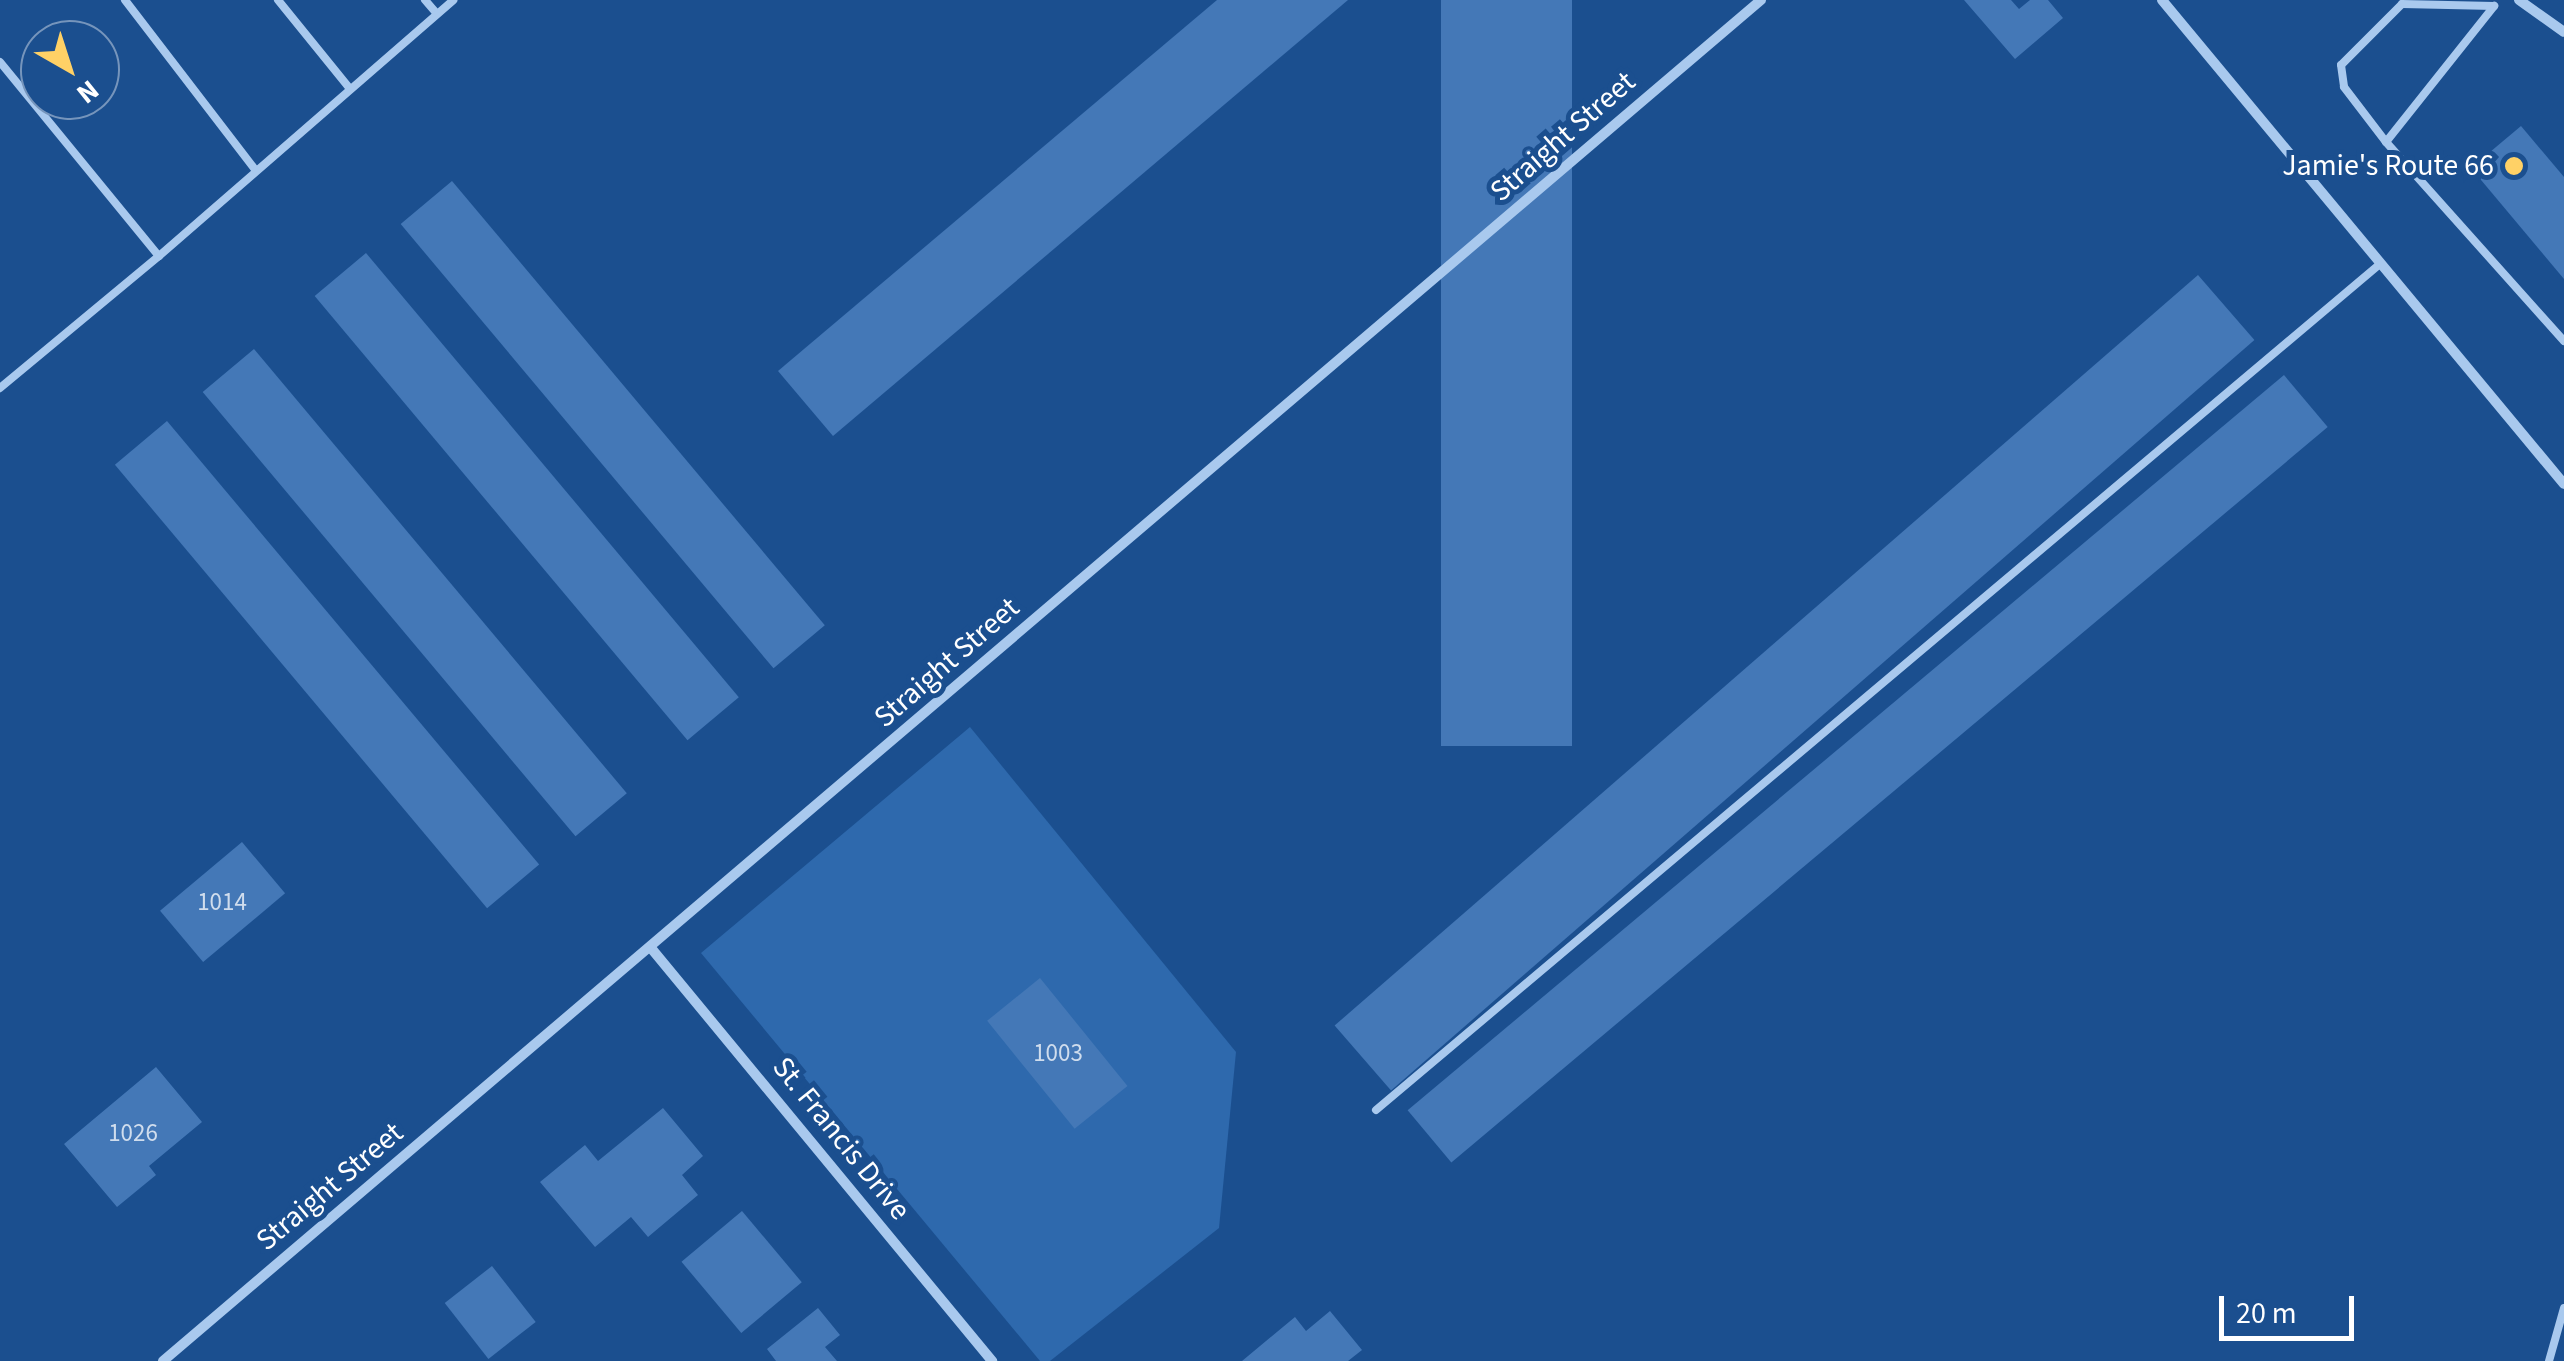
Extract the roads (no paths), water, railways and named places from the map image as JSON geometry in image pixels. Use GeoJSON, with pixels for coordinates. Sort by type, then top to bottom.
{"type":"FeatureCollection","features":[{"type":"Feature","properties":{"kind":"street","name":"Straight Street"},"geometry":{"type":"LineString","coordinates":[[164,1361],[1761,0]]}},
{"type":"Feature","properties":{"kind":"street"},"geometry":{"type":"LineString","coordinates":[[2162,0],[2564,484]]}},
{"type":"Feature","properties":{"kind":"street"},"geometry":{"type":"LineString","coordinates":[[2519,0],[2564,32]]}},
{"type":"Feature","properties":{"kind":"street","name":"St. Francis Drive"},"geometry":{"type":"LineString","coordinates":[[652,948],[992,1361]]}},
{"type":"Feature","properties":{"kind":"lane"},"geometry":{"type":"LineString","coordinates":[[125,0],[256,171]]}},
{"type":"Feature","properties":{"kind":"lane"},"geometry":{"type":"LineString","coordinates":[[278,0],[350,89]]}},
{"type":"Feature","properties":{"kind":"lane"},"geometry":{"type":"LineString","coordinates":[[425,0],[436,14]]}},
{"type":"Feature","properties":{"kind":"lane"},"geometry":{"type":"LineString","coordinates":[[0,388],[159,256],[453,0]]}},
{"type":"Feature","properties":{"kind":"lane"},"geometry":{"type":"LineString","coordinates":[[2386,142],[2497,3]]}},
{"type":"Feature","properties":{"kind":"lane"},"geometry":{"type":"LineString","coordinates":[[2497,3],[2402,4],[2363,36],[2341,64],[2344,87],[2386,142],[2564,341]]}},
{"type":"Feature","properties":{"kind":"lane"},"geometry":{"type":"LineString","coordinates":[[0,62],[159,256]]}},
{"type":"Feature","properties":{"kind":"lane"},"geometry":{"type":"LineString","coordinates":[[1376,1110],[2381,263]]}},
{"type":"Feature","properties":{"kind":"lane"},"geometry":{"type":"LineString","coordinates":[[2550,1361],[2564,1308]]}},
{"type":"Feature","properties":{"kind":"place","name":"Jamie's Route 66"},"geometry":{"type":"Point","coordinates":[2514,166]}}]}
